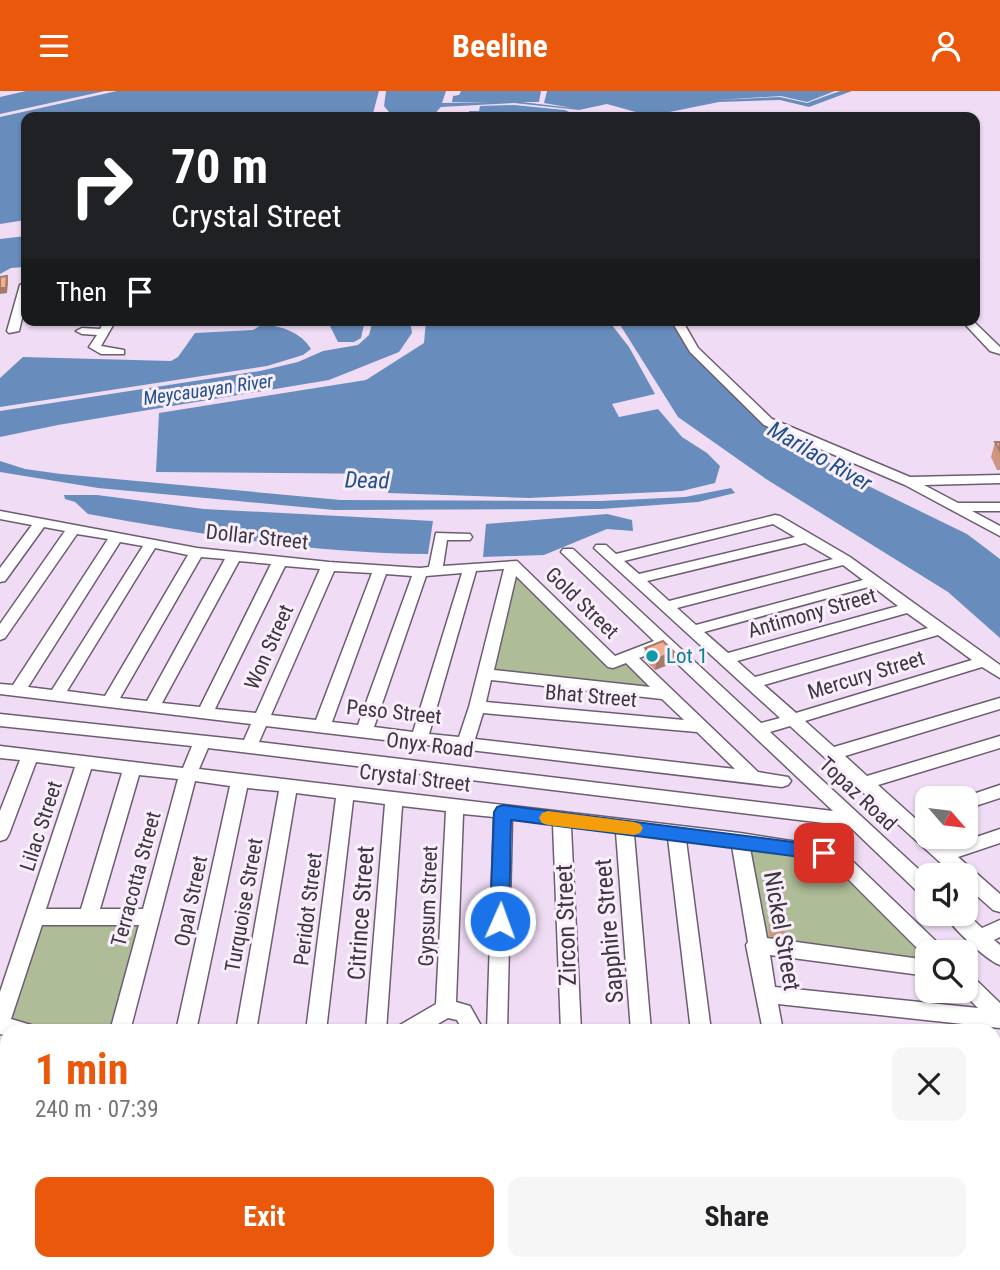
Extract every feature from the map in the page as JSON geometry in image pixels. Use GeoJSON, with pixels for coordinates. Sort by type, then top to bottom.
{"type":"FeatureCollection","features":[{"type":"Feature","properties":{"kind":"street"},"geometry":{"type":"LineString","coordinates":[[11,286],[21,285]]}},
{"type":"Feature","properties":{"kind":"street"},"geometry":{"type":"LineString","coordinates":[[13,331],[21,303]]}},
{"type":"Feature","properties":{"kind":"street"},"geometry":{"type":"LineString","coordinates":[[108,326],[95,349],[120,352]]}},
{"type":"Feature","properties":{"kind":"street"},"geometry":{"type":"LineString","coordinates":[[680,326],[694,350],[768,422],[910,481],[1000,532]]}},
{"type":"Feature","properties":{"kind":"street"},"geometry":{"type":"LineString","coordinates":[[972,326],[994,349],[1000,351]]}},
{"type":"Feature","properties":{"kind":"street"},"geometry":{"type":"LineString","coordinates":[[82,331],[104,332]]}},
{"type":"Feature","properties":{"kind":"street"},"geometry":{"type":"LineString","coordinates":[[910,481],[1000,479]]}},
{"type":"Feature","properties":{"kind":"street"},"geometry":{"type":"LineString","coordinates":[[958,507],[1000,507]]}},
{"type":"Feature","properties":{"kind":"street","name":"Dollar Street"},"geometry":{"type":"LineString","coordinates":[[0,515],[197,552],[329,566],[428,572],[512,564]]}},
{"type":"Feature","properties":{"kind":"street"},"geometry":{"type":"LineString","coordinates":[[613,559],[775,519],[845,560],[986,661],[1000,674]]}},
{"type":"Feature","properties":{"kind":"street"},"geometry":{"type":"LineString","coordinates":[[0,578],[40,523]]}},
{"type":"Feature","properties":{"kind":"street"},"geometry":{"type":"LineString","coordinates":[[0,635],[74,529]]}},
{"type":"Feature","properties":{"kind":"street"},"geometry":{"type":"LineString","coordinates":[[364,731],[441,536],[465,537]]}},
{"type":"Feature","properties":{"kind":"street"},"geometry":{"type":"LineString","coordinates":[[8,690],[116,538]]}},
{"type":"Feature","properties":{"kind":"street"},"geometry":{"type":"LineString","coordinates":[[638,579],[807,538]]}},
{"type":"Feature","properties":{"kind":"street"},"geometry":{"type":"LineString","coordinates":[[56,696],[151,544]]}},
{"type":"Feature","properties":{"kind":"street"},"geometry":{"type":"LineString","coordinates":[[601,548],[997,899]]}},
{"type":"Feature","properties":{"kind":"street"},"geometry":{"type":"LineString","coordinates":[[109,702],[197,552]]}},
{"type":"Feature","properties":{"kind":"street","name":"Gold Street"},"geometry":{"type":"LineString","coordinates":[[568,552],[758,730]]}},
{"type":"Feature","properties":{"kind":"street"},"geometry":{"type":"LineString","coordinates":[[151,708],[234,556]]}},
{"type":"Feature","properties":{"kind":"street"},"geometry":{"type":"LineString","coordinates":[[667,605],[845,560]]}},
{"type":"Feature","properties":{"kind":"street"},"geometry":{"type":"LineString","coordinates":[[205,713],[280,561]]}},
{"type":"Feature","properties":{"kind":"street"},"geometry":{"type":"LineString","coordinates":[[465,743],[477,706],[512,564]]}},
{"type":"Feature","properties":{"kind":"street","name":"Gold Street"},"geometry":{"type":"LineString","coordinates":[[512,564],[613,663],[663,643]]}},
{"type":"Feature","properties":{"kind":"street","name":"Won Street"},"geometry":{"type":"LineString","coordinates":[[249,747],[329,566]]}},
{"type":"Feature","properties":{"kind":"street"},"geometry":{"type":"LineString","coordinates":[[420,737],[470,569]]}},
{"type":"Feature","properties":{"kind":"street"},"geometry":{"type":"LineString","coordinates":[[322,726],[380,570]]}},
{"type":"Feature","properties":{"kind":"street"},"geometry":{"type":"LineString","coordinates":[[694,630],[874,581]]}},
{"type":"Feature","properties":{"kind":"street","name":"Antimony Street"},"geometry":{"type":"LineString","coordinates":[[726,659],[910,607]]}},
{"type":"Feature","properties":{"kind":"street"},"geometry":{"type":"LineString","coordinates":[[754,683],[942,629]]}},
{"type":"Feature","properties":{"kind":"street"},"geometry":{"type":"LineString","coordinates":[[629,657],[752,776]]}},
{"type":"Feature","properties":{"kind":"street","name":"Mercury Street"},"geometry":{"type":"LineString","coordinates":[[758,730],[986,661]]}},
{"type":"Feature","properties":{"kind":"street"},"geometry":{"type":"LineString","coordinates":[[485,674],[668,694]]}},
{"type":"Feature","properties":{"kind":"street","name":"Peso Street"},"geometry":{"type":"LineString","coordinates":[[8,690],[782,781]]}},
{"type":"Feature","properties":{"kind":"street"},"geometry":{"type":"LineString","coordinates":[[832,754],[1000,703]]}},
{"type":"Feature","properties":{"kind":"street","name":"Bhat Street"},"geometry":{"type":"LineString","coordinates":[[477,706],[702,727]]}},
{"type":"Feature","properties":{"kind":"street","name":"Onyx Road"},"geometry":{"type":"LineString","coordinates":[[0,720],[202,741],[853,820]]}},
{"type":"Feature","properties":{"kind":"street","name":"Topaz Road"},"geometry":{"type":"LineString","coordinates":[[758,730],[915,878]]}},
{"type":"Feature","properties":{"kind":"street","name":"Terracotta Street"},"geometry":{"type":"LineString","coordinates":[[122,1024],[188,775],[202,741]]}},
{"type":"Feature","properties":{"kind":"street"},"geometry":{"type":"LineString","coordinates":[[865,783],[1000,741]]}},
{"type":"Feature","properties":{"kind":"street","name":"Crystal Street"},"geometry":{"type":"LineString","coordinates":[[0,752],[824,853],[836,856],[922,940]]}},
{"type":"Feature","properties":{"kind":"street"},"geometry":{"type":"LineString","coordinates":[[0,834],[30,755]]}},
{"type":"Feature","properties":{"kind":"street","name":"Lilac Street"},"geometry":{"type":"LineString","coordinates":[[0,1024],[85,762]]}},
{"type":"Feature","properties":{"kind":"street"},"geometry":{"type":"LineString","coordinates":[[88,917],[132,768]]}},
{"type":"Feature","properties":{"kind":"street","name":"Opal Street"},"geometry":{"type":"LineString","coordinates":[[188,1024],[240,781]]}},
{"type":"Feature","properties":{"kind":"street","name":"Turquoise Street"},"geometry":{"type":"LineString","coordinates":[[247,1024],[288,787]]}},
{"type":"Feature","properties":{"kind":"street"},"geometry":{"type":"LineString","coordinates":[[978,799],[1000,791]]}},
{"type":"Feature","properties":{"kind":"street","name":"Peridot Street"},"geometry":{"type":"LineString","coordinates":[[317,1024],[345,793]]}},
{"type":"Feature","properties":{"kind":"street","name":"Citrince Street"},"geometry":{"type":"LineString","coordinates":[[377,1024],[394,799]]}},
{"type":"Feature","properties":{"kind":"street","name":"Gypsum Street"},"geometry":{"type":"LineString","coordinates":[[446,1009],[455,806]]}},
{"type":"Feature","properties":{"kind":"street"},"geometry":{"type":"LineString","coordinates":[[496,1024],[503,812]]}},
{"type":"Feature","properties":{"kind":"street","name":"Zircon Street"},"geometry":{"type":"LineString","coordinates":[[562,820],[571,1024]]}},
{"type":"Feature","properties":{"kind":"street"},"geometry":{"type":"LineString","coordinates":[[909,822],[915,820]]}},
{"type":"Feature","properties":{"kind":"street","name":"Sapphire Street"},"geometry":{"type":"LineString","coordinates":[[625,827],[641,1024]]}},
{"type":"Feature","properties":{"kind":"street"},"geometry":{"type":"LineString","coordinates":[[676,833],[700,1024]]}},
{"type":"Feature","properties":{"kind":"street"},"geometry":{"type":"LineString","coordinates":[[945,854],[1000,836]]}},
{"type":"Feature","properties":{"kind":"street","name":"Nickel Street"},"geometry":{"type":"LineString","coordinates":[[740,841],[756,946],[772,1024]]}},
{"type":"Feature","properties":{"kind":"street"},"geometry":{"type":"LineString","coordinates":[[36,917],[150,917]]}},
{"type":"Feature","properties":{"kind":"street"},"geometry":{"type":"LineString","coordinates":[[967,926],[1000,957]]}},
{"type":"Feature","properties":{"kind":"street"},"geometry":{"type":"LineString","coordinates":[[979,938],[1000,927]]}},
{"type":"Feature","properties":{"kind":"street"},"geometry":{"type":"LineString","coordinates":[[756,946],[915,966]]}},
{"type":"Feature","properties":{"kind":"street"},"geometry":{"type":"LineString","coordinates":[[766,994],[1000,1018]]}},
{"type":"Feature","properties":{"kind":"street"},"geometry":{"type":"LineString","coordinates":[[978,995],[1000,1018]]}},
{"type":"Feature","properties":{"kind":"street"},"geometry":{"type":"LineString","coordinates":[[419,1024],[446,1009],[463,1013],[470,1024]]}},
{"type":"Feature","properties":{"kind":"green space"},"geometry":{"type":"Polygon","coordinates":[[[517,578],[524,581],[610,668],[628,662],[655,689],[491,671],[511,582],[517,578]]]}},
{"type":"Feature","properties":{"kind":"green space"},"geometry":{"type":"Polygon","coordinates":[[[751,849],[825,858],[915,948],[915,959],[764,941],[751,849]]]}},
{"type":"Feature","properties":{"kind":"green space"},"geometry":{"type":"Polygon","coordinates":[[[41,924],[138,925],[113,1024],[27,1024],[9,1020],[41,924]]]}},
{"type":"Feature","properties":{"kind":"water"},"geometry":{"type":"Polygon","coordinates":[[[26,91],[105,91],[0,114],[0,97],[26,91]]]}},
{"type":"Feature","properties":{"kind":"water"},"geometry":{"type":"Polygon","coordinates":[[[117,91],[379,91],[373,112],[22,112],[117,91]]]}},
{"type":"Feature","properties":{"kind":"water"},"geometry":{"type":"Polygon","coordinates":[[[386,91],[446,91],[442,103],[492,102],[452,102],[453,96],[459,95],[461,91],[541,91],[539,102],[522,102],[572,108],[544,103],[547,91],[835,91],[807,102],[781,96],[717,100],[780,97],[807,103],[840,91],[852,91],[809,107],[780,100],[719,102],[670,112],[636,112],[607,104],[579,110],[514,103],[441,107],[437,112],[389,112],[384,106],[386,91]]]}},
{"type":"Feature","properties":{"kind":"water"},"geometry":{"type":"Polygon","coordinates":[[[514,105],[569,112],[469,112],[479,111],[480,106],[514,105]]]}},
{"type":"Feature","properties":{"kind":"water"},"geometry":{"type":"Polygon","coordinates":[[[21,112],[21,221],[0,224],[0,117],[21,112]]]}},
{"type":"Feature","properties":{"kind":"water"},"geometry":{"type":"Polygon","coordinates":[[[21,237],[21,267],[11,268],[0,274],[0,239],[21,237]]]}},
{"type":"Feature","properties":{"kind":"water"},"geometry":{"type":"Polygon","coordinates":[[[259,326],[275,326],[302,338],[311,349],[303,355],[267,366],[0,407],[0,378],[23,357],[171,361],[178,357],[195,333],[253,330],[259,326]]]}},
{"type":"Feature","properties":{"kind":"water"},"geometry":{"type":"Polygon","coordinates":[[[330,326],[364,326],[361,338],[354,342],[338,342],[330,326]]]}},
{"type":"Feature","properties":{"kind":"water","name":"Meycauayan River"},"geometry":{"type":"Polygon","coordinates":[[[371,326],[411,326],[412,333],[399,352],[329,380],[0,437],[0,411],[260,371],[298,362],[323,351],[358,345],[369,335],[371,326]]]}},
{"type":"Feature","properties":{"kind":"water"},"geometry":{"type":"Polygon","coordinates":[[[425,326],[613,326],[629,347],[655,394],[612,404],[619,417],[658,409],[682,437],[707,453],[720,466],[715,483],[682,491],[528,498],[388,493],[390,474],[156,472],[159,413],[366,380],[424,343],[425,326]]]}},
{"type":"Feature","properties":{"kind":"water"},"geometry":{"type":"Polygon","coordinates":[[[621,326],[683,326],[709,366],[768,422],[854,479],[967,534],[1000,559],[1000,638],[948,592],[766,479],[678,417],[621,326]]]}},
{"type":"Feature","properties":{"kind":"water"},"geometry":{"type":"Polygon","coordinates":[[[0,461],[25,469],[61,474],[341,500],[601,501],[685,497],[731,488],[735,493],[698,502],[601,509],[334,510],[98,488],[0,472],[0,461]]]}},
{"type":"Feature","properties":{"kind":"water"},"geometry":{"type":"Polygon","coordinates":[[[64,495],[97,495],[204,509],[433,521],[428,554],[342,551],[214,535],[88,514],[75,502],[65,499],[64,495]]]}},
{"type":"Feature","properties":{"kind":"water"},"geometry":{"type":"Polygon","coordinates":[[[607,514],[632,520],[633,531],[607,529],[544,555],[483,557],[486,524],[607,514]]]}},
{"type":"Feature","properties":{"kind":"building"},"geometry":{"type":"Polygon","coordinates":[[[7,276],[6,288],[0,288],[0,277],[7,276]]]}},
{"type":"Feature","properties":{"kind":"building"},"geometry":{"type":"Polygon","coordinates":[[[663,641],[674,652],[657,659],[645,648],[663,641]]]}},
{"type":"Feature","properties":{"kind":"building"},"geometry":{"type":"Polygon","coordinates":[[[771,911],[785,911],[786,927],[772,925],[771,911]]]}},
{"type":"Feature","properties":{"kind":"slow traffic"},"geometry":{"type":"LineString","coordinates":[[548,818],[634,828]]}},
{"type":"Feature","properties":{"kind":"place","name":"Lot 1"},"geometry":{"type":"Point","coordinates":[652,656]}},
{"type":"Feature","properties":{"kind":"route"},"geometry":{"type":"LineString","coordinates":[[500,921],[503,812],[824,853]]}},
{"type":"Feature","properties":{"kind":"water label","name":"Marilao River"},"geometry":{"type":"Point","coordinates":[820,456]}},
{"type":"Feature","properties":{"kind":"water label","name":"Dead"},"geometry":{"type":"Point","coordinates":[367,480]}}]}
